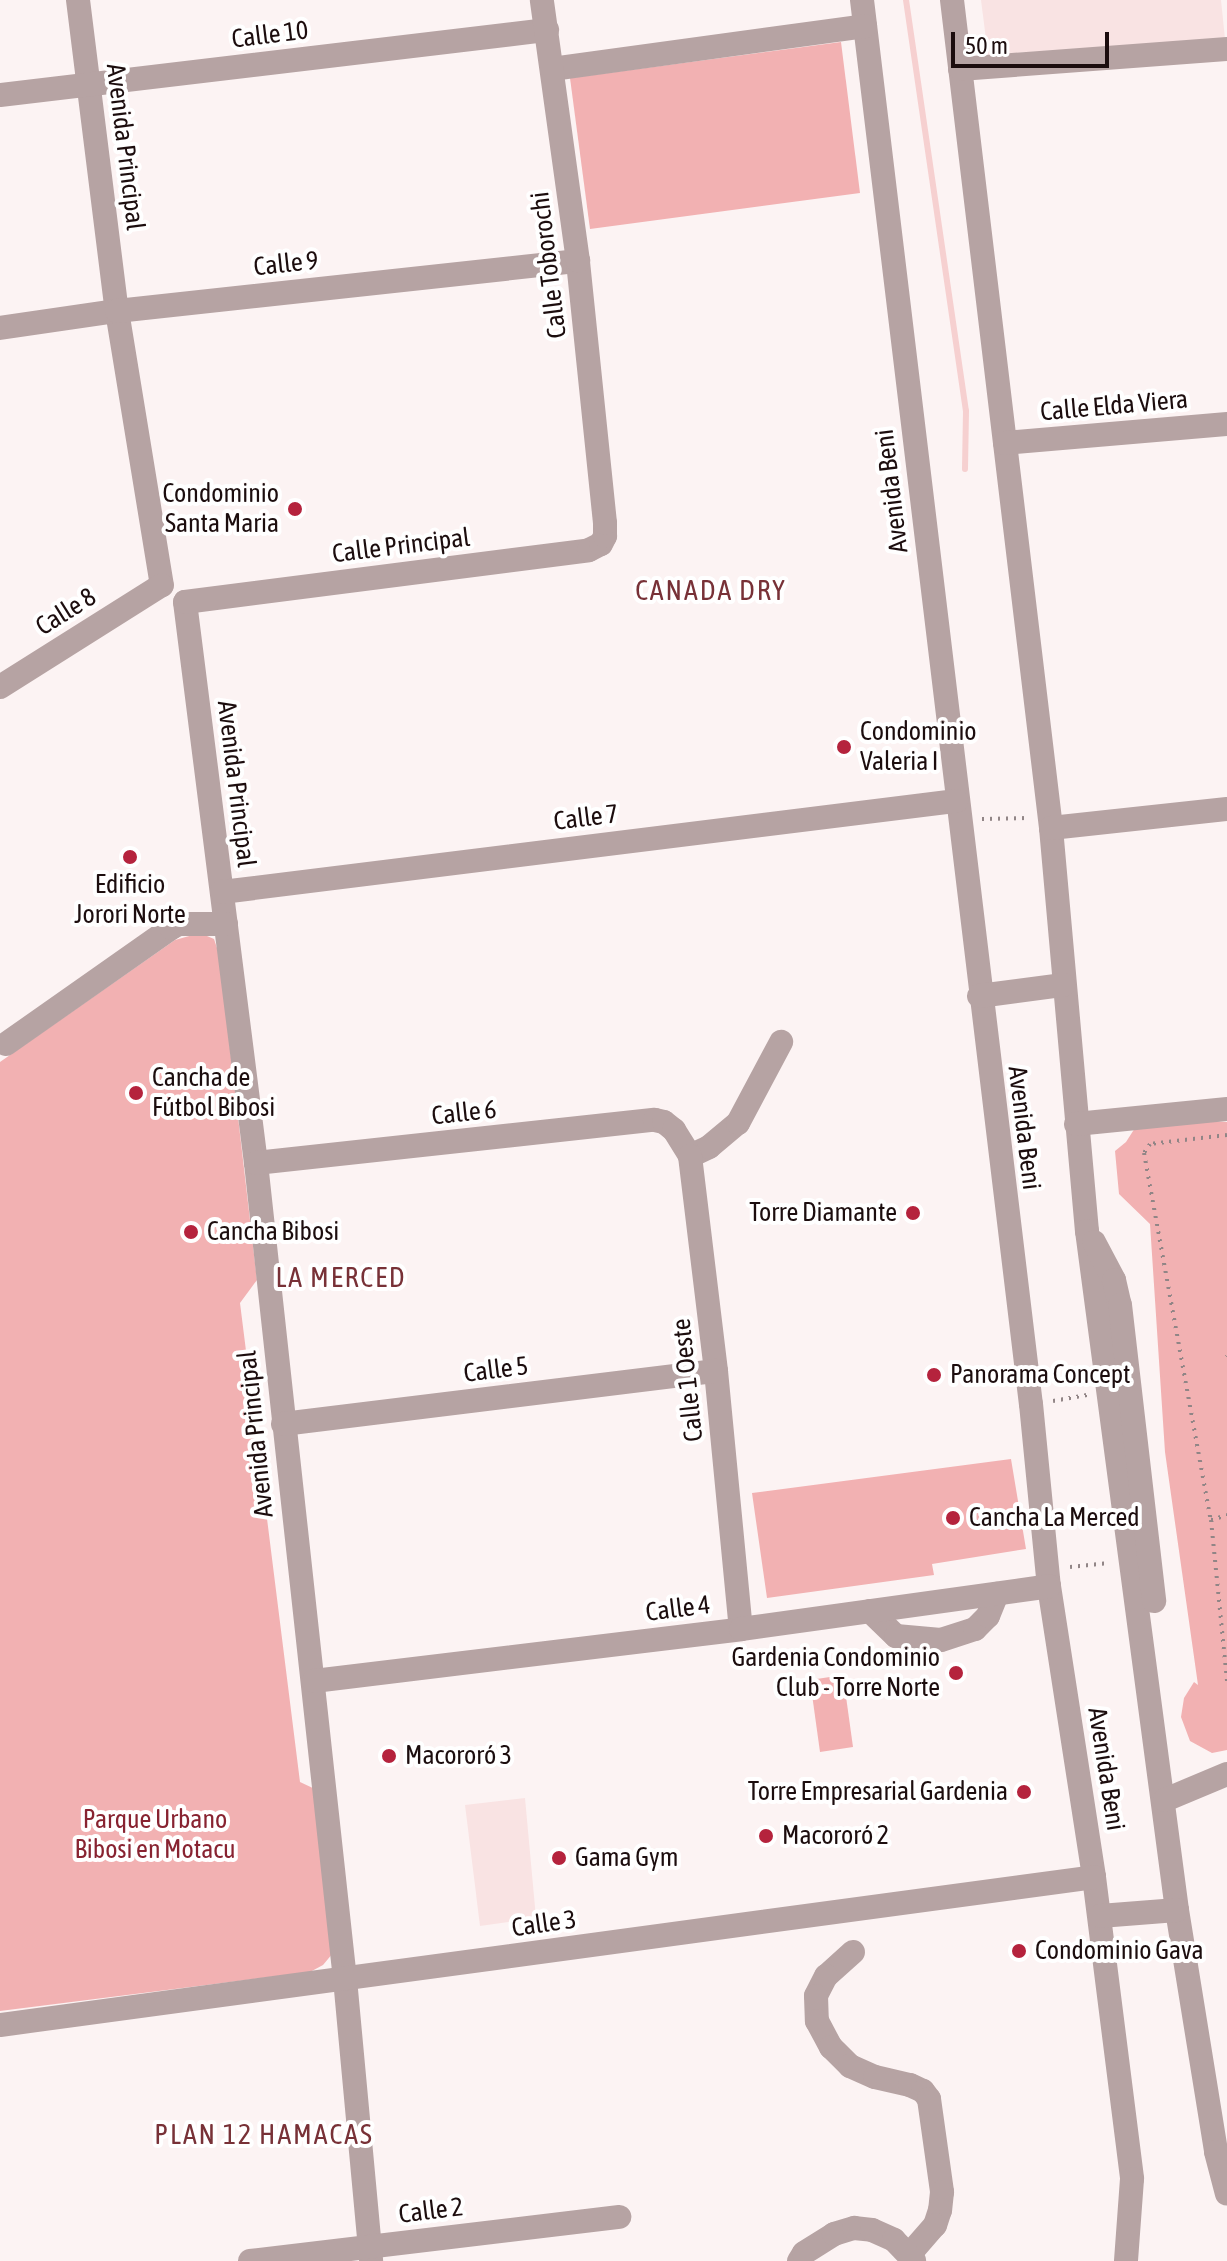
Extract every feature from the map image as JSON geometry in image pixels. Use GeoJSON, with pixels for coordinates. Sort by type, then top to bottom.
{"type":"FeatureCollection","features":[{"type":"Feature","properties":{"kind":"street","name":"Avenida Principal"},"geometry":{"type":"LineString","coordinates":[[78,0],[117,311],[162,585]]}},
{"type":"Feature","properties":{"kind":"street","name":"Calle Toborochi"},"geometry":{"type":"LineString","coordinates":[[542,0],[578,261],[605,523]]}},
{"type":"Feature","properties":{"kind":"street","name":"Avenida Beni"},"geometry":{"type":"LineString","coordinates":[[862,0],[979,996],[1132,2179],[1126,2261]]}},
{"type":"Feature","properties":{"kind":"street","name":"Avenida Beni"},"geometry":{"type":"LineString","coordinates":[[952,0],[1050,823],[1087,1231],[1165,1800],[1177,1910],[1216,2152],[1227,2194]]}},
{"type":"Feature","properties":{"kind":"street"},"geometry":{"type":"LineString","coordinates":[[552,69],[865,26]]}},
{"type":"Feature","properties":{"kind":"street","name":"Calle 10"},"geometry":{"type":"LineString","coordinates":[[0,95],[547,30]]}},
{"type":"Feature","properties":{"kind":"street"},"geometry":{"type":"LineString","coordinates":[[960,69],[1227,49]]}},
{"type":"Feature","properties":{"kind":"street","name":"Calle 9"},"geometry":{"type":"LineString","coordinates":[[0,328],[117,311],[578,261]]}},
{"type":"Feature","properties":{"kind":"street","name":"Calle Elda Viera"},"geometry":{"type":"LineString","coordinates":[[1005,443],[1227,424]]}},
{"type":"Feature","properties":{"kind":"street","name":"Calle Principal"},"geometry":{"type":"LineString","coordinates":[[185,602],[589,550],[601,544],[605,523]]}},
{"type":"Feature","properties":{"kind":"street"},"geometry":{"type":"LineString","coordinates":[[162,585],[185,602]]}},
{"type":"Feature","properties":{"kind":"street","name":"Calle 8"},"geometry":{"type":"LineString","coordinates":[[0,687],[162,585]]}},
{"type":"Feature","properties":{"kind":"street","name":"Avenida Principal"},"geometry":{"type":"LineString","coordinates":[[185,602],[256,1163],[314,1681],[370,2254]]}},
{"type":"Feature","properties":{"kind":"street"},"geometry":{"type":"LineString","coordinates":[[1050,823],[1227,809]]}},
{"type":"Feature","properties":{"kind":"street","name":"Calle 7"},"geometry":{"type":"LineString","coordinates":[[222,892],[958,810]]}},
{"type":"Feature","properties":{"kind":"street"},"geometry":{"type":"LineString","coordinates":[[6,1044],[171,928],[179,924],[226,924]]}},
{"type":"Feature","properties":{"kind":"street"},"geometry":{"type":"LineString","coordinates":[[979,996],[1063,985]]}},
{"type":"Feature","properties":{"kind":"street"},"geometry":{"type":"LineString","coordinates":[[690,1156],[709,1147],[738,1123],[781,1042]]}},
{"type":"Feature","properties":{"kind":"street"},"geometry":{"type":"LineString","coordinates":[[1076,1124],[1227,1109]]}},
{"type":"Feature","properties":{"kind":"street","name":"Calle 6"},"geometry":{"type":"LineString","coordinates":[[256,1163],[655,1120],[664,1122],[674,1130]]}},
{"type":"Feature","properties":{"kind":"street","name":"Calle 1 Oeste"},"geometry":{"type":"LineString","coordinates":[[674,1130],[690,1156],[716,1371],[741,1629]]}},
{"type":"Feature","properties":{"kind":"street","name":"Calle 5"},"geometry":{"type":"LineString","coordinates":[[283,1424],[716,1371]]}},
{"type":"Feature","properties":{"kind":"street","name":"Calle 4"},"geometry":{"type":"LineString","coordinates":[[314,1681],[997,1594],[1056,1577]]}},
{"type":"Feature","properties":{"kind":"street"},"geometry":{"type":"LineString","coordinates":[[870,1611],[896,1636],[941,1640],[975,1629],[988,1616],[997,1594]]}},
{"type":"Feature","properties":{"kind":"street"},"geometry":{"type":"LineString","coordinates":[[1165,1800],[1227,1774]]}},
{"type":"Feature","properties":{"kind":"street","name":"Calle 3"},"geometry":{"type":"LineString","coordinates":[[0,2025],[1094,1877]]}},
{"type":"Feature","properties":{"kind":"street"},"geometry":{"type":"LineString","coordinates":[[1100,1916],[1177,1910]]}},
{"type":"Feature","properties":{"kind":"street"},"geometry":{"type":"LineString","coordinates":[[799,2261],[804,2253],[834,2234],[854,2228],[872,2230],[894,2240],[912,2257],[935,2225],[940,2210],[942,2192],[929,2099],[923,2091],[910,2085],[875,2077],[850,2066],[831,2047],[817,2021],[816,1996],[826,1976],[853,1952]]}},
{"type":"Feature","properties":{"kind":"street","name":"Calle 2"},"geometry":{"type":"LineString","coordinates":[[250,2261],[370,2254],[619,2217]]}},
{"type":"Feature","properties":{"kind":"path"},"geometry":{"type":"LineString","coordinates":[[958,810],[1050,823]]}},
{"type":"Feature","properties":{"kind":"path"},"geometry":{"type":"LineString","coordinates":[[1227,1135],[1150,1144],[1144,1153],[1211,1520],[1227,1681]]}},
{"type":"Feature","properties":{"kind":"path"},"geometry":{"type":"LineString","coordinates":[[1051,1401],[1094,1395]]}},
{"type":"Feature","properties":{"kind":"path"},"geometry":{"type":"LineString","coordinates":[[1211,1520],[1227,1515]]}},
{"type":"Feature","properties":{"kind":"path"},"geometry":{"type":"LineString","coordinates":[[1056,1577],[1117,1562]]}},
{"type":"Feature","properties":{"kind":"shaded area"},"geometry":{"type":"Polygon","coordinates":[[[981,0],[1221,0],[1225,39],[988,55],[981,0]]]}},
{"type":"Feature","properties":{"kind":"shaded area"},"geometry":{"type":"Polygon","coordinates":[[[525,1798],[536,1918],[480,1926],[465,1805],[525,1798]]]}},
{"type":"Feature","properties":{"kind":"green space"},"geometry":{"type":"Polygon","coordinates":[[[841,42],[860,193],[590,229],[570,78],[841,42]]]}},
{"type":"Feature","properties":{"kind":"green space","name":"Parque Urbano Bibosi en Motacu"},"geometry":{"type":"Polygon","coordinates":[[[200,933],[214,939],[219,954],[257,1280],[240,1303],[300,1782],[317,1790],[333,1953],[323,1965],[310,1972],[0,2011],[0,1062],[175,940],[200,933]]]}},
{"type":"Feature","properties":{"kind":"green space"},"geometry":{"type":"Polygon","coordinates":[[[1142,1117],[1227,1122],[1227,1750],[1212,1753],[1190,1741],[1181,1717],[1184,1698],[1194,1682],[1198,1685],[1165,1452],[1150,1224],[1119,1194],[1115,1151],[1126,1142],[1142,1117]]]}},
{"type":"Feature","properties":{"kind":"green space"},"geometry":{"type":"Polygon","coordinates":[[[1011,1459],[1026,1549],[932,1564],[934,1575],[767,1598],[752,1493],[1011,1459]]]}},
{"type":"Feature","properties":{"kind":"green space"},"geometry":{"type":"Polygon","coordinates":[[[843,1675],[853,1747],[820,1752],[810,1680],[843,1675]]]}},
{"type":"Feature","properties":{"kind":"waterway"},"geometry":{"type":"LineString","coordinates":[[906,0],[966,411],[965,469]]}},
{"type":"Feature","properties":{"kind":"place","name":"Condominio Santa Maria"},"geometry":{"type":"Point","coordinates":[295,509]}},
{"type":"Feature","properties":{"kind":"place","name":"Condominio Valeria I"},"geometry":{"type":"Point","coordinates":[844,747]}},
{"type":"Feature","properties":{"kind":"place","name":"Edificio Jorori Norte"},"geometry":{"type":"Point","coordinates":[130,857]}},
{"type":"Feature","properties":{"kind":"place","name":"Cancha de Fútbol Bibosi"},"geometry":{"type":"Point","coordinates":[136,1093]}},
{"type":"Feature","properties":{"kind":"place","name":"Torre Diamante"},"geometry":{"type":"Point","coordinates":[913,1213]}},
{"type":"Feature","properties":{"kind":"place","name":"Cancha Bibosi"},"geometry":{"type":"Point","coordinates":[191,1232]}},
{"type":"Feature","properties":{"kind":"place","name":"Panorama Concept"},"geometry":{"type":"Point","coordinates":[934,1375]}},
{"type":"Feature","properties":{"kind":"place","name":"Cancha La Merced"},"geometry":{"type":"Point","coordinates":[953,1518]}},
{"type":"Feature","properties":{"kind":"place","name":"Gardenia Condominio Club - Torre Norte"},"geometry":{"type":"Point","coordinates":[956,1673]}},
{"type":"Feature","properties":{"kind":"place","name":"Macororó 3"},"geometry":{"type":"Point","coordinates":[389,1756]}},
{"type":"Feature","properties":{"kind":"place","name":"Torre Empresarial Gardenia"},"geometry":{"type":"Point","coordinates":[1024,1792]}},
{"type":"Feature","properties":{"kind":"place","name":"Macororó 2"},"geometry":{"type":"Point","coordinates":[766,1836]}},
{"type":"Feature","properties":{"kind":"place","name":"Gama Gym"},"geometry":{"type":"Point","coordinates":[559,1858]}},
{"type":"Feature","properties":{"kind":"place","name":"Condominio Gava"},"geometry":{"type":"Point","coordinates":[1019,1951]}},
{"type":"Feature","properties":{"kind":"district","name":"CANADA DRY"},"geometry":{"type":"Point","coordinates":[711,590]}},
{"type":"Feature","properties":{"kind":"district","name":"LA MERCED"},"geometry":{"type":"Point","coordinates":[341,1277]}},
{"type":"Feature","properties":{"kind":"district","name":"PLAN 12 HAMACAS"},"geometry":{"type":"Point","coordinates":[264,2134]}}]}
